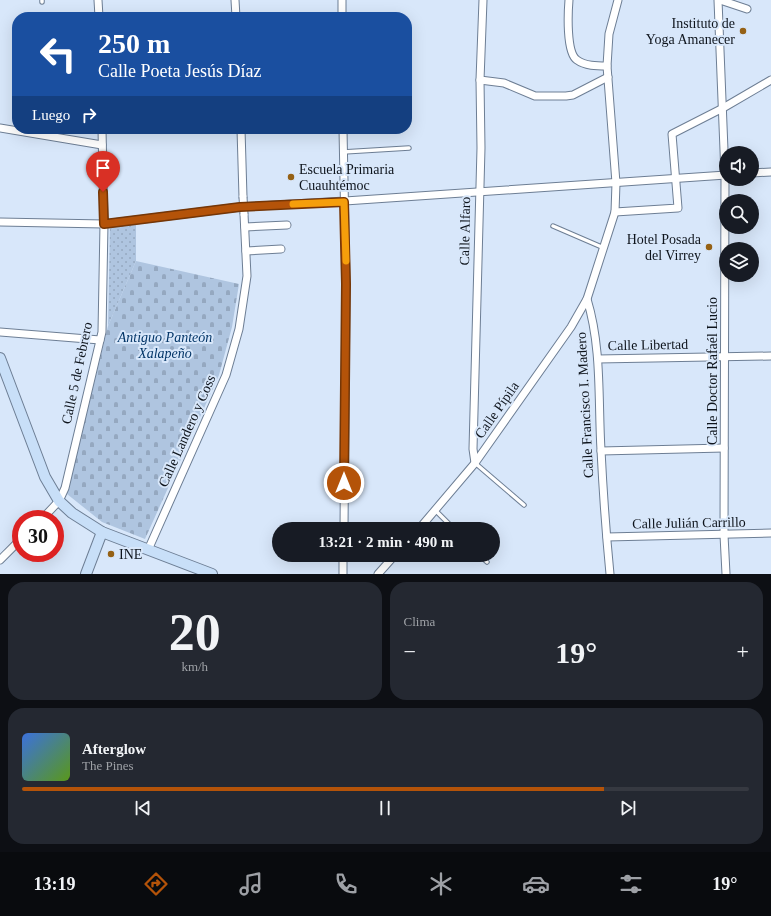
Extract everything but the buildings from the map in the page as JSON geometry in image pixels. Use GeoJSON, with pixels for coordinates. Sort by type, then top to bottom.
{"type":"FeatureCollection","features":[{"type":"Feature","properties":{"kind":"main road"},"geometry":{"type":"LineString","coordinates":[[1,361],[45,477],[59,501],[72,513],[102,532],[212,574]]}},
{"type":"Feature","properties":{"kind":"main road"},"geometry":{"type":"LineString","coordinates":[[86,574],[102,532]]}},
{"type":"Feature","properties":{"kind":"street"},"geometry":{"type":"LineString","coordinates":[[98,0],[99,12]]}},
{"type":"Feature","properties":{"kind":"street"},"geometry":{"type":"LineString","coordinates":[[235,0],[236,12]]}},
{"type":"Feature","properties":{"kind":"street"},"geometry":{"type":"LineString","coordinates":[[342,0],[342,12]]}},
{"type":"Feature","properties":{"kind":"street","name":"Calle Alfaro"},"geometry":{"type":"LineString","coordinates":[[476,463],[473,449],[481,148],[480,80],[483,0]]}},
{"type":"Feature","properties":{"kind":"street"},"geometry":{"type":"LineString","coordinates":[[569,0],[568,31],[574,56],[577,60],[590,65],[607,66]]}},
{"type":"Feature","properties":{"kind":"street"},"geometry":{"type":"LineString","coordinates":[[587,299],[615,212],[616,182],[607,66],[610,34],[618,0]]}},
{"type":"Feature","properties":{"kind":"street"},"geometry":{"type":"LineString","coordinates":[[719,0],[747,9]]}},
{"type":"Feature","properties":{"kind":"street","name":"Calle Doctor Rafaél Lucio"},"geometry":{"type":"LineString","coordinates":[[719,0],[725,146]]}},
{"type":"Feature","properties":{"kind":"street"},"geometry":{"type":"LineString","coordinates":[[480,80],[504,83],[535,96],[566,96],[574,95],[608,77]]}},
{"type":"Feature","properties":{"kind":"street"},"geometry":{"type":"LineString","coordinates":[[615,212],[678,208],[677,177],[672,134],[723,108],[771,80]]}},
{"type":"Feature","properties":{"kind":"street"},"geometry":{"type":"LineString","coordinates":[[0,128],[12,130]]}},
{"type":"Feature","properties":{"kind":"street"},"geometry":{"type":"LineString","coordinates":[[36,134],[102,145]]}},
{"type":"Feature","properties":{"kind":"street","name":"Calle 5 de Febrero"},"geometry":{"type":"LineString","coordinates":[[59,501],[65,488],[100,340],[104,224],[102,134]]}},
{"type":"Feature","properties":{"kind":"street","name":"Calle Landero y Coss"},"geometry":{"type":"LineString","coordinates":[[148,550],[226,375],[239,329],[246,287],[241,134]]}},
{"type":"Feature","properties":{"kind":"street"},"geometry":{"type":"LineString","coordinates":[[343,134],[346,284],[344,522]]}},
{"type":"Feature","properties":{"kind":"street"},"geometry":{"type":"LineString","coordinates":[[759,173],[771,172]]}},
{"type":"Feature","properties":{"kind":"street"},"geometry":{"type":"LineString","coordinates":[[0,222],[104,224],[240,207],[344,202],[479,191],[719,175]]}},
{"type":"Feature","properties":{"kind":"street","name":"Calle Doctor Rafaél Lucio"},"geometry":{"type":"LineString","coordinates":[[726,186],[724,536],[726,574]]}},
{"type":"Feature","properties":{"kind":"street"},"geometry":{"type":"LineString","coordinates":[[244,227],[287,225]]}},
{"type":"Feature","properties":{"kind":"street"},"geometry":{"type":"LineString","coordinates":[[246,251],[281,249]]}},
{"type":"Feature","properties":{"kind":"street","name":"Calle Pípila"},"geometry":{"type":"LineString","coordinates":[[426,522],[476,463],[571,327],[587,299]]}},
{"type":"Feature","properties":{"kind":"street","name":"Calle Francisco I. Madero"},"geometry":{"type":"LineString","coordinates":[[587,299],[592,316],[598,359],[601,450],[610,574]]}},
{"type":"Feature","properties":{"kind":"street"},"geometry":{"type":"LineString","coordinates":[[0,332],[100,340]]}},
{"type":"Feature","properties":{"kind":"street","name":"Calle Libertad"},"geometry":{"type":"LineString","coordinates":[[598,359],[771,356]]}},
{"type":"Feature","properties":{"kind":"street"},"geometry":{"type":"LineString","coordinates":[[601,450],[724,448]]}},
{"type":"Feature","properties":{"kind":"street"},"geometry":{"type":"LineString","coordinates":[[50,510],[59,501]]}},
{"type":"Feature","properties":{"kind":"street","name":"Calle Julián Carrillo"},"geometry":{"type":"LineString","coordinates":[[607,537],[724,536],[771,533]]}},
{"type":"Feature","properties":{"kind":"street"},"geometry":{"type":"LineString","coordinates":[[0,560],[12,548]]}},
{"type":"Feature","properties":{"kind":"street"},"geometry":{"type":"LineString","coordinates":[[343,562],[343,574]]}},
{"type":"Feature","properties":{"kind":"street"},"geometry":{"type":"LineString","coordinates":[[378,574],[389,562]]}},
{"type":"Feature","properties":{"kind":"lane"},"geometry":{"type":"LineString","coordinates":[[343,152],[409,148]]}},
{"type":"Feature","properties":{"kind":"lane"},"geometry":{"type":"LineString","coordinates":[[553,226],[604,248]]}},
{"type":"Feature","properties":{"kind":"lane"},"geometry":{"type":"LineString","coordinates":[[476,463],[524,505]]}},
{"type":"Feature","properties":{"kind":"lane"},"geometry":{"type":"LineString","coordinates":[[436,511],[447,522]]}},
{"type":"Feature","properties":{"kind":"green space"},"geometry":{"type":"Polygon","coordinates":[[[136,224],[136,261],[108,326],[110,226],[136,224]]]}},
{"type":"Feature","properties":{"kind":"green space","name":"Antiguo Panteón Xalapeño"},"geometry":{"type":"Polygon","coordinates":[[[136,261],[239,284],[232,327],[219,375],[145,539],[102,522],[67,494],[108,326],[136,261]]]}},
{"type":"Feature","properties":{"kind":"slow traffic"},"geometry":{"type":"LineString","coordinates":[[293,204],[344,202],[346,261]]}},
{"type":"Feature","properties":{"kind":"place","name":"Instituto de Yoga Amanecer"},"geometry":{"type":"Point","coordinates":[743,31]}},
{"type":"Feature","properties":{"kind":"place","name":"Escuela Primaria Cuauhtémoc"},"geometry":{"type":"Point","coordinates":[291,177]}},
{"type":"Feature","properties":{"kind":"place","name":"Hotel Posada del Virrey"},"geometry":{"type":"Point","coordinates":[709,247]}},
{"type":"Feature","properties":{"kind":"place","name":"INE"},"geometry":{"type":"Point","coordinates":[111,554]}},
{"type":"Feature","properties":{"kind":"route"},"geometry":{"type":"LineString","coordinates":[[103,192],[104,224],[240,207],[344,202],[346,284],[344,483]]}}]}
